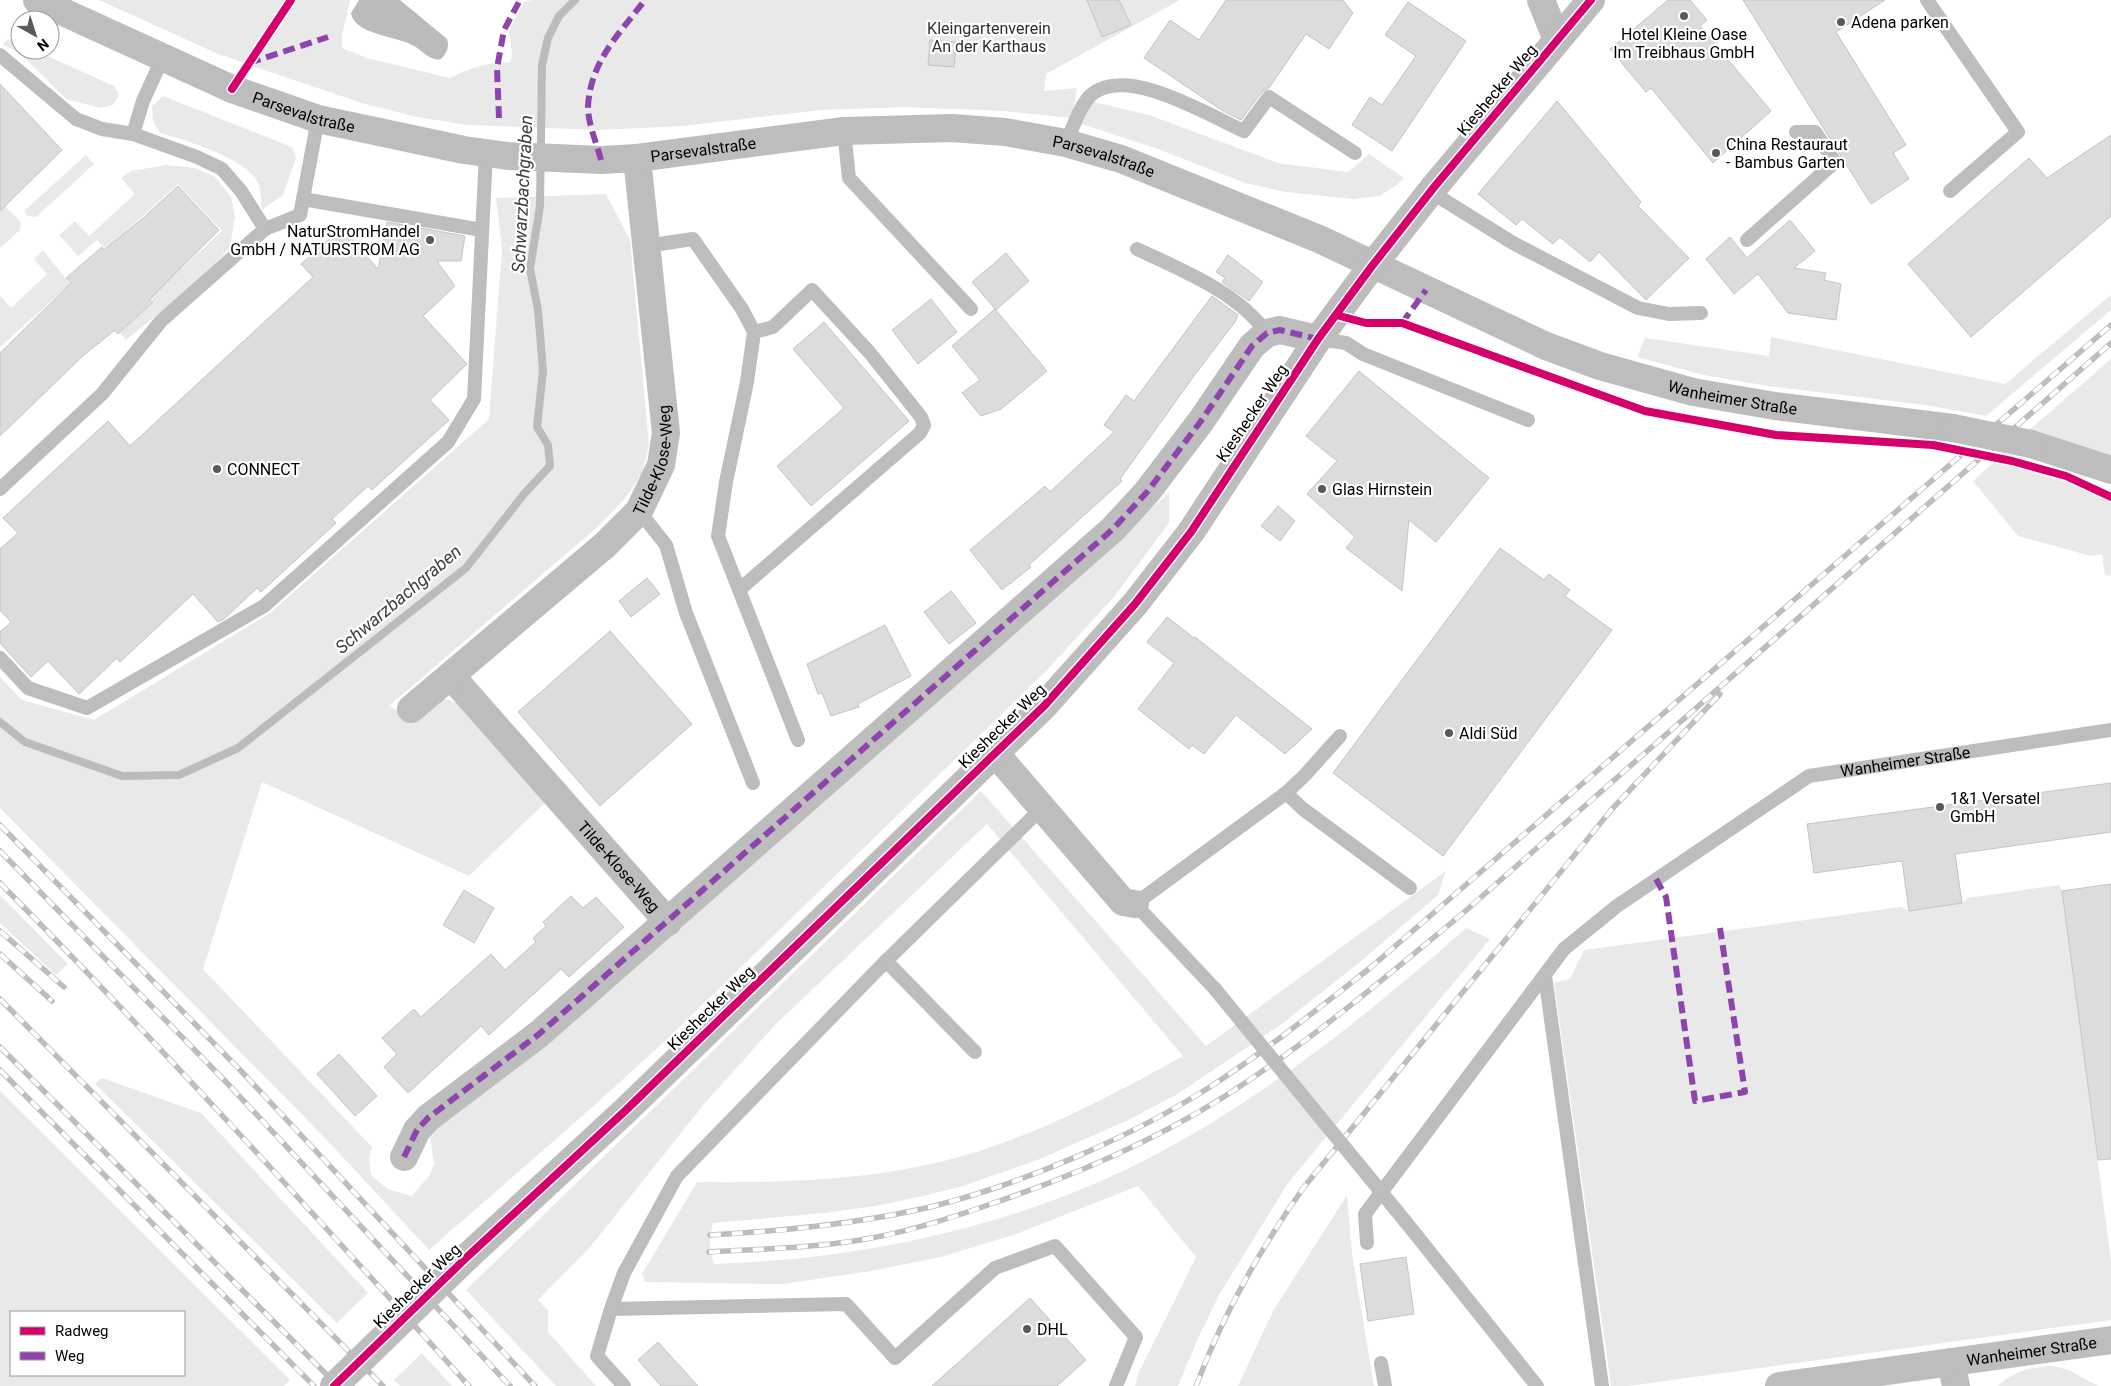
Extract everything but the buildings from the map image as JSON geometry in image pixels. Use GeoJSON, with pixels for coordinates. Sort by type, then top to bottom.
{"type":"FeatureCollection","features":[{"type":"Feature","properties":{"kind":"street","name":"Parsevalstraße"},"geometry":{"type":"LineString","coordinates":[[37,0],[232,89],[318,119],[497,154],[574,160],[637,158],[844,131],[952,128],[1005,132],[1066,143],[1121,159],[1319,239],[1372,266]]}},
{"type":"Feature","properties":{"kind":"street"},"geometry":{"type":"LineString","coordinates":[[1541,0],[1557,40]]}},
{"type":"Feature","properties":{"kind":"street","name":"Kieshecker Weg"},"geometry":{"type":"LineString","coordinates":[[334,1386],[467,1257],[625,1111],[995,753],[1087,659],[1191,532],[1318,339],[1372,266],[1591,0]]}},
{"type":"Feature","properties":{"kind":"street","name":"Tilde-Klose-Weg"},"geometry":{"type":"LineString","coordinates":[[412,709],[605,545],[639,511],[661,465],[666,433],[637,158]]}},
{"type":"Feature","properties":{"kind":"street","name":"Wanheimer Straße"},"geometry":{"type":"LineString","coordinates":[[1372,266],[1546,346],[1600,366],[1692,392],[1747,402],[1953,428],[2031,444],[2111,470]]}},
{"type":"Feature","properties":{"kind":"street"},"geometry":{"type":"LineString","coordinates":[[404,1157],[417,1130],[428,1118],[539,1034],[1114,529],[1147,492],[1252,346],[1267,333],[1280,330],[1318,339]]}},
{"type":"Feature","properties":{"kind":"street","name":"Tilde-Klose-Weg"},"geometry":{"type":"LineString","coordinates":[[450,676],[668,922]]}},
{"type":"Feature","properties":{"kind":"street","name":"Kieshecker Weg"},"geometry":{"type":"LineString","coordinates":[[995,753],[1123,902],[1135,904]]}},
{"type":"Feature","properties":{"kind":"street","name":"Wanheimer Straße"},"geometry":{"type":"LineString","coordinates":[[1779,1386],[1954,1374],[2110,1347]]}},
{"type":"Feature","properties":{"kind":"lane"},"geometry":{"type":"LineString","coordinates":[[1927,0],[2018,132],[1950,191]]}},
{"type":"Feature","properties":{"kind":"lane"},"geometry":{"type":"LineString","coordinates":[[0,55],[76,120],[102,129],[133,134],[198,157],[222,170],[241,191],[265,229]]}},
{"type":"Feature","properties":{"kind":"lane"},"geometry":{"type":"LineString","coordinates":[[133,134],[143,101],[163,57]]}},
{"type":"Feature","properties":{"kind":"lane"},"geometry":{"type":"LineString","coordinates":[[1066,143],[1082,107],[1091,96],[1105,86],[1122,84],[1162,93],[1244,132],[1270,98],[1355,153]]}},
{"type":"Feature","properties":{"kind":"lane"},"geometry":{"type":"LineString","coordinates":[[0,489],[102,394],[161,321],[265,229],[300,216],[318,119]]}},
{"type":"Feature","properties":{"kind":"lane"},"geometry":{"type":"LineString","coordinates":[[844,131],[849,178],[972,310]]}},
{"type":"Feature","properties":{"kind":"lane"},"geometry":{"type":"LineString","coordinates":[[1747,240],[1836,162],[1815,132],[1796,132]]}},
{"type":"Feature","properties":{"kind":"lane"},"geometry":{"type":"LineString","coordinates":[[0,658],[28,688],[87,708],[264,606],[448,442],[474,399],[482,230],[497,154]]}},
{"type":"Feature","properties":{"kind":"lane"},"geometry":{"type":"LineString","coordinates":[[1431,192],[1513,243],[1638,308],[1668,314],[1701,313]]}},
{"type":"Feature","properties":{"kind":"lane"},"geometry":{"type":"LineString","coordinates":[[303,199],[482,230]]}},
{"type":"Feature","properties":{"kind":"lane"},"geometry":{"type":"LineString","coordinates":[[646,246],[693,239],[742,309],[754,332],[747,382],[726,482],[718,536],[798,740]]}},
{"type":"Feature","properties":{"kind":"lane"},"geometry":{"type":"LineString","coordinates":[[1137,249],[1207,283],[1255,316],[1267,333]]}},
{"type":"Feature","properties":{"kind":"lane"},"geometry":{"type":"LineString","coordinates":[[739,590],[920,432],[924,425],[921,417],[870,353],[812,290],[773,327],[754,332]]}},
{"type":"Feature","properties":{"kind":"lane"},"geometry":{"type":"LineString","coordinates":[[1318,339],[1346,343],[1363,354],[1528,420]]}},
{"type":"Feature","properties":{"kind":"lane"},"geometry":{"type":"LineString","coordinates":[[639,511],[666,545],[686,613],[753,783]]}},
{"type":"Feature","properties":{"kind":"lane","name":"Wanheimer Straße"},"geometry":{"type":"LineString","coordinates":[[1367,1243],[1366,1214],[1564,949],[1617,906],[1809,776],[2111,730]]}},
{"type":"Feature","properties":{"kind":"lane"},"geometry":{"type":"LineString","coordinates":[[1135,904],[1286,792],[1305,776],[1340,736]]}},
{"type":"Feature","properties":{"kind":"lane"},"geometry":{"type":"LineString","coordinates":[[1286,792],[1303,809],[1410,888]]}},
{"type":"Feature","properties":{"kind":"lane"},"geometry":{"type":"LineString","coordinates":[[624,1386],[597,1356],[624,1273],[677,1176],[886,961],[1043,807]]}},
{"type":"Feature","properties":{"kind":"lane","name":"Kieshecker Weg"},"geometry":{"type":"LineString","coordinates":[[1135,904],[1215,989],[1537,1386]]}},
{"type":"Feature","properties":{"kind":"lane"},"geometry":{"type":"LineString","coordinates":[[886,961],[975,1052]]}},
{"type":"Feature","properties":{"kind":"lane"},"geometry":{"type":"LineString","coordinates":[[1544,976],[1602,1386]]}},
{"type":"Feature","properties":{"kind":"lane"},"geometry":{"type":"LineString","coordinates":[[612,1309],[846,1304],[895,1358],[995,1268],[1055,1246],[1136,1337],[1116,1386]]}},
{"type":"Feature","properties":{"kind":"lane"},"geometry":{"type":"LineString","coordinates":[[1381,1363],[1385,1386]]}},
{"type":"Feature","properties":{"kind":"green space","name":"Kleingartenverein An der Karthaus"},"geometry":{"type":"Polygon","coordinates":[[[99,0],[350,0],[342,35],[342,48],[367,58],[450,78],[479,66],[510,62],[512,54],[509,31],[524,2],[532,0],[1180,0],[1046,74],[1044,91],[1077,88],[1072,118],[1003,111],[905,107],[821,110],[683,126],[600,130],[468,125],[417,117],[362,103],[218,54],[99,0]]]}},
{"type":"Feature","properties":{"kind":"green space"},"geometry":{"type":"Polygon","coordinates":[[[8,39],[10,40],[10,48],[3,44],[8,39]]]}},
{"type":"Feature","properties":{"kind":"green space"},"geometry":{"type":"Polygon","coordinates":[[[27,60],[56,60],[114,86],[119,94],[113,105],[101,108],[66,99],[27,60]]]}},
{"type":"Feature","properties":{"kind":"green space"},"geometry":{"type":"Polygon","coordinates":[[[163,96],[292,147],[296,158],[283,195],[262,210],[258,183],[252,174],[214,151],[160,133],[153,121],[152,106],[163,96]]]}},
{"type":"Feature","properties":{"kind":"green space"},"geometry":{"type":"Polygon","coordinates":[[[1089,101],[1149,115],[1278,163],[1348,172],[1369,154],[1404,178],[1397,185],[1379,196],[1353,199],[1286,192],[1245,183],[1158,149],[1079,123],[1089,101]]]}},
{"type":"Feature","properties":{"kind":"green space"},"geometry":{"type":"Polygon","coordinates":[[[86,155],[94,164],[36,217],[28,216],[24,211],[86,155]]]}},
{"type":"Feature","properties":{"kind":"green space"},"geometry":{"type":"Polygon","coordinates":[[[166,165],[195,168],[215,177],[231,197],[235,217],[230,247],[209,272],[126,340],[120,333],[153,302],[152,296],[222,231],[178,184],[106,249],[97,240],[78,256],[59,235],[75,221],[89,236],[135,194],[121,178],[131,171],[166,165]]]}},
{"type":"Feature","properties":{"kind":"green space"},"geometry":{"type":"Polygon","coordinates":[[[606,194],[630,240],[649,445],[642,473],[626,497],[601,524],[389,706],[411,717],[429,703],[440,699],[453,702],[468,710],[484,722],[500,738],[552,796],[469,876],[262,782],[203,969],[372,1147],[369,1158],[371,1175],[388,1189],[412,1196],[429,1176],[434,1164],[430,1135],[435,1121],[528,1050],[1169,493],[1169,523],[1113,598],[1047,670],[663,1043],[429,1250],[327,1140],[0,808],[0,677],[22,700],[94,720],[270,613],[489,419],[502,249],[496,198],[606,194]]]}},
{"type":"Feature","properties":{"kind":"green space"},"geometry":{"type":"Polygon","coordinates":[[[4,205],[21,222],[20,230],[0,248],[0,206],[4,205]]]}},
{"type":"Feature","properties":{"kind":"green space"},"geometry":{"type":"Polygon","coordinates":[[[43,250],[70,284],[0,347],[0,296],[11,308],[47,274],[34,259],[43,250]]]}},
{"type":"Feature","properties":{"kind":"green space"},"geometry":{"type":"Polygon","coordinates":[[[2111,295],[2111,310],[1986,416],[1926,405],[1768,386],[1704,375],[1637,357],[1645,338],[1769,356],[1771,337],[2005,384],[2111,295]]]}},
{"type":"Feature","properties":{"kind":"green space"},"geometry":{"type":"Polygon","coordinates":[[[2111,359],[2111,457],[2028,431],[2111,359]]]}},
{"type":"Feature","properties":{"kind":"green space"},"geometry":{"type":"Polygon","coordinates":[[[1995,461],[2064,477],[2111,499],[2111,576],[2105,575],[2102,554],[2091,556],[2018,536],[1973,481],[1995,461]]]}},
{"type":"Feature","properties":{"kind":"green space"},"geometry":{"type":"Polygon","coordinates":[[[981,791],[1206,1046],[1446,871],[1438,895],[1360,962],[1283,1023],[1176,1095],[1128,1120],[1040,1159],[963,1186],[876,1206],[824,1213],[713,1223],[710,1244],[714,1264],[827,1255],[938,1235],[1047,1203],[1100,1181],[1151,1157],[1236,1108],[1316,1052],[1466,928],[1490,939],[1288,1183],[1219,1295],[1178,1386],[1135,1386],[1139,1372],[1196,1257],[1138,1186],[1016,1234],[941,1257],[871,1271],[783,1284],[645,1282],[642,1274],[697,1182],[770,1182],[844,1177],[881,1173],[953,1159],[1039,1129],[1112,1094],[1183,1056],[987,824],[776,1024],[704,1104],[591,1246],[538,1300],[548,1310],[548,1332],[596,1386],[556,1386],[466,1290],[981,791]]]}},
{"type":"Feature","properties":{"kind":"green space"},"geometry":{"type":"Polygon","coordinates":[[[2059,885],[2062,891],[2111,1261],[2111,1320],[1628,1386],[1611,1386],[1554,983],[1570,979],[1584,950],[1901,907],[1909,911],[1962,903],[1968,898],[2059,885]]]}},
{"type":"Feature","properties":{"kind":"green space"},"geometry":{"type":"Polygon","coordinates":[[[0,895],[68,964],[56,975],[0,923],[0,895]]]}},
{"type":"Feature","properties":{"kind":"green space"},"geometry":{"type":"Polygon","coordinates":[[[102,1078],[201,1113],[368,1293],[337,1323],[95,1084],[102,1078]]]}},
{"type":"Feature","properties":{"kind":"green space"},"geometry":{"type":"Polygon","coordinates":[[[0,1091],[290,1380],[284,1386],[0,1386],[0,1091]]]}},
{"type":"Feature","properties":{"kind":"green space"},"geometry":{"type":"Polygon","coordinates":[[[1347,1195],[1352,1254],[1374,1386],[1238,1386],[1273,1311],[1347,1195]]]}},
{"type":"Feature","properties":{"kind":"green space"},"geometry":{"type":"Polygon","coordinates":[[[422,1353],[452,1386],[400,1386],[394,1380],[422,1353]]]}},
{"type":"Feature","properties":{"kind":"green space"},"geometry":{"type":"Polygon","coordinates":[[[2052,1366],[2069,1370],[2098,1386],[1998,1386],[2016,1373],[2037,1367],[2052,1366]]]}},
{"type":"Feature","properties":{"kind":"shaded area"},"geometry":{"type":"Polygon","coordinates":[[[359,0],[400,0],[447,39],[448,48],[444,55],[441,59],[434,59],[414,46],[360,26],[354,20],[351,13],[359,0]]]}},
{"type":"Feature","properties":{"kind":"waterway","name":"Schwarzbachgraben"},"geometry":{"type":"LineString","coordinates":[[0,722],[25,742],[122,776],[179,775],[238,748],[466,568],[524,494],[550,466],[548,445],[537,427],[543,371],[538,310],[530,269],[540,206],[542,65],[548,38],[559,16],[575,0]]}},
{"type":"Feature","properties":{"kind":"railway"},"geometry":{"type":"LineString","coordinates":[[710,1235],[793,1229],[876,1218],[930,1207],[966,1197],[1002,1186],[1076,1157],[1148,1123],[1213,1085],[1273,1043],[1370,968],[2111,325]]}},
{"type":"Feature","properties":{"kind":"railway"},"geometry":{"type":"LineString","coordinates":[[709,1252],[788,1248],[847,1242],[928,1225],[1022,1193],[1091,1166],[1157,1135],[1221,1099],[1332,1020],[1462,914],[2111,343]]}},
{"type":"Feature","properties":{"kind":"railway"},"geometry":{"type":"LineString","coordinates":[[1196,1386],[1230,1308],[1272,1234],[1304,1187],[1612,809],[1720,694]]}},
{"type":"Feature","properties":{"kind":"railway"},"geometry":{"type":"LineString","coordinates":[[0,825],[243,1073],[535,1386]]}},
{"type":"Feature","properties":{"kind":"railway"},"geometry":{"type":"LineString","coordinates":[[0,851],[228,1084],[510,1386]]}},
{"type":"Feature","properties":{"kind":"railway"},"geometry":{"type":"LineString","coordinates":[[0,883],[120,1006],[469,1386]]}},
{"type":"Feature","properties":{"kind":"railway"},"geometry":{"type":"LineString","coordinates":[[0,931],[64,987]]}},
{"type":"Feature","properties":{"kind":"railway"},"geometry":{"type":"LineString","coordinates":[[0,954],[52,1001]]}},
{"type":"Feature","properties":{"kind":"railway"},"geometry":{"type":"LineString","coordinates":[[0,999],[383,1386]]}},
{"type":"Feature","properties":{"kind":"railway"},"geometry":{"type":"LineString","coordinates":[[0,1047],[338,1386]]}},
{"type":"Feature","properties":{"kind":"railway"},"geometry":{"type":"LineString","coordinates":[[0,1070],[314,1386]]}},
{"type":"Feature","properties":{"kind":"marked path"},"geometry":{"type":"LineString","coordinates":[[499,118],[497,68],[504,30],[520,0]]}},
{"type":"Feature","properties":{"kind":"marked path"},"geometry":{"type":"LineString","coordinates":[[601,160],[588,114],[590,91],[594,76],[600,62],[616,37],[645,0]]}},
{"type":"Feature","properties":{"kind":"marked path"},"geometry":{"type":"LineString","coordinates":[[249,63],[328,37]]}},
{"type":"Feature","properties":{"kind":"marked path"},"geometry":{"type":"LineString","coordinates":[[1402,323],[1426,290]]}},
{"type":"Feature","properties":{"kind":"marked path"},"geometry":{"type":"LineString","coordinates":[[404,1157],[417,1130],[428,1118],[539,1034],[1113,529],[1147,492],[1201,421],[1252,346],[1267,333],[1280,330],[1318,339]]}},
{"type":"Feature","properties":{"kind":"marked path"},"geometry":{"type":"LineString","coordinates":[[1656,879],[1666,897],[1695,1101],[1745,1092],[1720,928]]}},
{"type":"Feature","properties":{"kind":"cycle path"},"geometry":{"type":"LineString","coordinates":[[232,89],[291,0]]}},
{"type":"Feature","properties":{"kind":"cycle path"},"geometry":{"type":"LineString","coordinates":[[334,1386],[467,1257],[625,1111],[1044,706],[1135,604],[1191,532],[1318,339],[1372,266],[1435,186],[1591,0]]}},
{"type":"Feature","properties":{"kind":"cycle path"},"geometry":{"type":"LineString","coordinates":[[1336,315],[1366,323],[1402,323],[1645,411],[1776,435],[1933,445],[2012,461],[2066,476],[2111,497]]}},
{"type":"Feature","properties":{"kind":"place","name":"Hotel Kleine Oase Im Treibhaus GmbH"},"geometry":{"type":"Point","coordinates":[1684,16]}},
{"type":"Feature","properties":{"kind":"place","name":"Adena parken"},"geometry":{"type":"Point","coordinates":[1841,22]}},
{"type":"Feature","properties":{"kind":"place","name":"China Restauraut - Bambus Garten"},"geometry":{"type":"Point","coordinates":[1716,153]}},
{"type":"Feature","properties":{"kind":"place","name":"NaturStromHandel GmbH / NATURSTROM AG"},"geometry":{"type":"Point","coordinates":[430,240]}},
{"type":"Feature","properties":{"kind":"place","name":"CONNECT"},"geometry":{"type":"Point","coordinates":[217,469]}},
{"type":"Feature","properties":{"kind":"place","name":"Glas Hirnstein"},"geometry":{"type":"Point","coordinates":[1322,489]}},
{"type":"Feature","properties":{"kind":"place","name":"Aldi Süd"},"geometry":{"type":"Point","coordinates":[1449,733]}},
{"type":"Feature","properties":{"kind":"place","name":"1&1 Versatel GmbH"},"geometry":{"type":"Point","coordinates":[1940,807]}},
{"type":"Feature","properties":{"kind":"place","name":"DHL"},"geometry":{"type":"Point","coordinates":[1027,1329]}}]}
